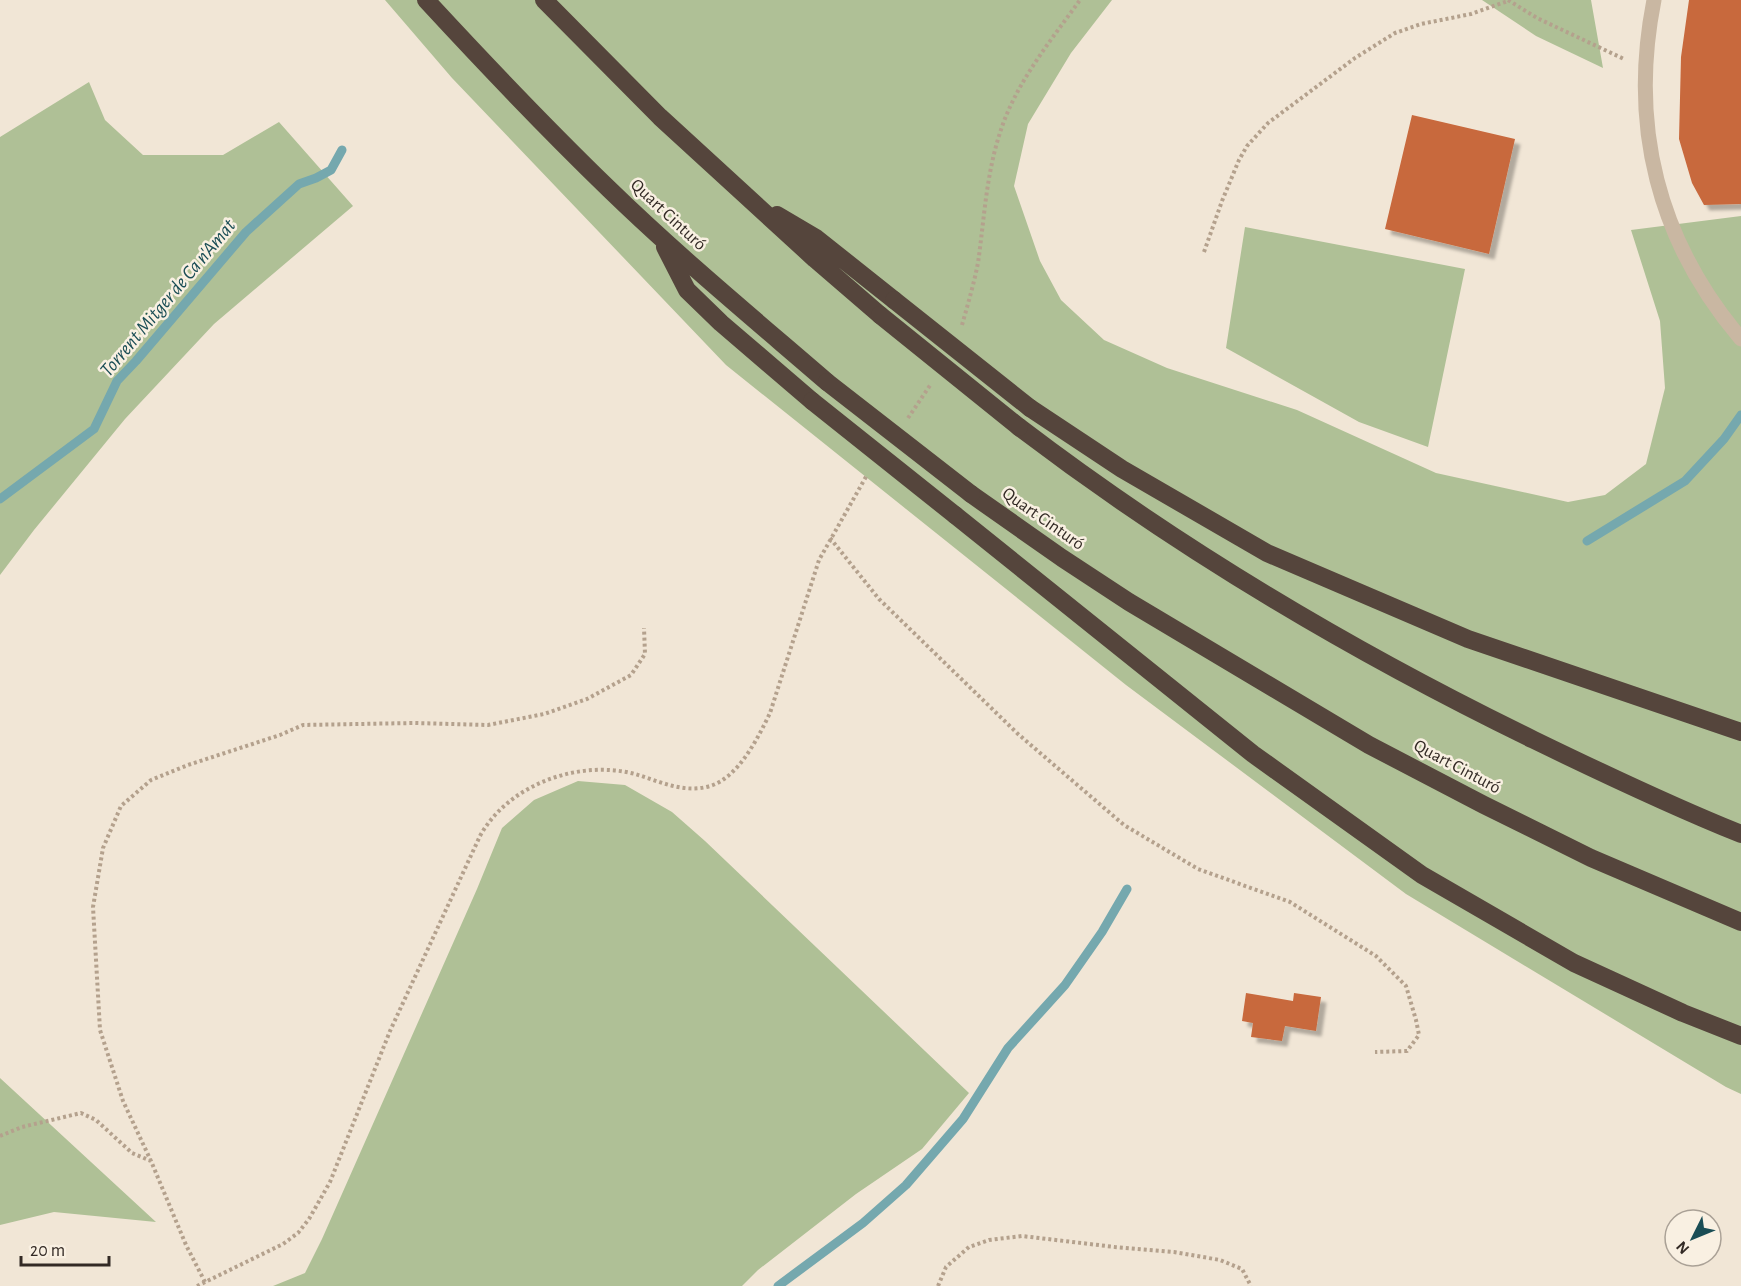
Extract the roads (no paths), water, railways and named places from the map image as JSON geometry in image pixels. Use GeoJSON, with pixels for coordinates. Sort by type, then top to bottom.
{"type":"FeatureCollection","features":[{"type":"Feature","properties":{"kind":"highway","name":"Quart Cinturó"},"geometry":{"type":"LineString","coordinates":[[426,0],[521,103],[660,237],[746,314],[827,382],[971,494],[1062,558],[1129,602],[1369,745],[1484,806],[1591,858],[1741,922]]}},
{"type":"Feature","properties":{"kind":"highway"},"geometry":{"type":"LineString","coordinates":[[544,0],[660,117],[746,197],[880,315],[1019,427],[1136,513],[1255,588],[1356,647],[1479,713],[1601,773],[1741,834]]}},
{"type":"Feature","properties":{"kind":"highway"},"geometry":{"type":"LineString","coordinates":[[746,197],[816,238],[1030,408],[1122,469],[1267,552],[1468,639],[1741,732]]}},
{"type":"Feature","properties":{"kind":"highway"},"geometry":{"type":"LineString","coordinates":[[660,237],[687,290],[721,323],[812,401],[1253,754],[1422,875],[1574,963],[1683,1013],[1741,1036]]}},
{"type":"Feature","properties":{"kind":"street"},"geometry":{"type":"LineString","coordinates":[[1654,0],[1645,67],[1645,106],[1655,179],[1666,212],[1691,270],[1724,320],[1741,339]]}},
{"type":"Feature","properties":{"kind":"waterway","name":"Torrent Mitger de Ca n'Amat"},"geometry":{"type":"LineString","coordinates":[[0,499],[94,429],[117,381],[246,232],[299,184],[331,170],[342,150]]}},
{"type":"Feature","properties":{"kind":"waterway"},"geometry":{"type":"LineString","coordinates":[[1587,541],[1685,481],[1724,439],[1741,415]]}},
{"type":"Feature","properties":{"kind":"waterway"},"geometry":{"type":"LineString","coordinates":[[778,1286],[863,1223],[906,1185],[963,1119],[1008,1048],[1065,985],[1102,932],[1127,889]]}}]}
